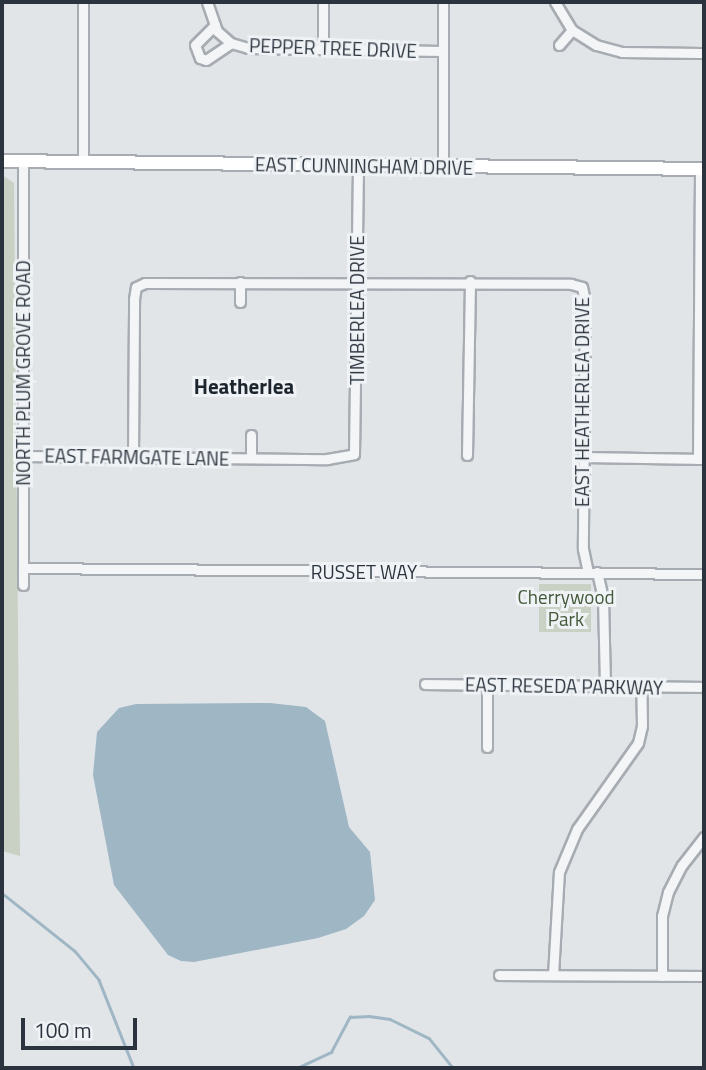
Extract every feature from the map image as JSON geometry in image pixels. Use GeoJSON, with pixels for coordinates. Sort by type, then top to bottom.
{"type":"FeatureCollection","features":[{"type":"Feature","properties":{"kind":"street"},"geometry":{"type":"LineString","coordinates":[[83,2],[83,161]]}},
{"type":"Feature","properties":{"kind":"street","name":"PEPPER TREE DRIVE"},"geometry":{"type":"LineString","coordinates":[[207,2],[215,25],[231,43],[248,48],[443,51]]}},
{"type":"Feature","properties":{"kind":"street"},"geometry":{"type":"LineString","coordinates":[[323,2],[323,48]]}},
{"type":"Feature","properties":{"kind":"street"},"geometry":{"type":"LineString","coordinates":[[443,2],[443,167]]}},
{"type":"Feature","properties":{"kind":"street"},"geometry":{"type":"LineString","coordinates":[[555,2],[572,30],[596,45],[622,52],[704,53]]}},
{"type":"Feature","properties":{"kind":"street"},"geometry":{"type":"LineString","coordinates":[[215,25],[195,45],[200,58],[206,60],[231,43]]}},
{"type":"Feature","properties":{"kind":"street"},"geometry":{"type":"LineString","coordinates":[[559,45],[572,30]]}},
{"type":"Feature","properties":{"kind":"street","name":"EAST CUNNINGHAM DRIVE"},"geometry":{"type":"LineString","coordinates":[[2,161],[702,169]]}},
{"type":"Feature","properties":{"kind":"street","name":"NORTH PLUM GROVE ROAD"},"geometry":{"type":"LineString","coordinates":[[23,162],[23,585]]}},
{"type":"Feature","properties":{"kind":"street","name":"TIMBERLEA DRIVE"},"geometry":{"type":"LineString","coordinates":[[354,454],[358,166]]}},
{"type":"Feature","properties":{"kind":"street"},"geometry":{"type":"LineString","coordinates":[[584,457],[701,459],[702,169]]}},
{"type":"Feature","properties":{"kind":"street","name":"EAST HEATHERLEA DRIVE"},"geometry":{"type":"LineString","coordinates":[[133,456],[136,287],[240,282],[357,281],[562,282],[582,287],[583,548],[603,597],[605,686]]}},
{"type":"Feature","properties":{"kind":"street"},"geometry":{"type":"LineString","coordinates":[[467,455],[470,281]]}},
{"type":"Feature","properties":{"kind":"street"},"geometry":{"type":"LineString","coordinates":[[240,282],[240,302]]}},
{"type":"Feature","properties":{"kind":"street","name":"EAST FARMGATE LANE"},"geometry":{"type":"LineString","coordinates":[[251,435],[251,458]]}},
{"type":"Feature","properties":{"kind":"street","name":"EAST FARMGATE LANE"},"geometry":{"type":"LineString","coordinates":[[22,456],[334,458],[354,454]]}},
{"type":"Feature","properties":{"kind":"street","name":"RUSSET WAY"},"geometry":{"type":"LineString","coordinates":[[23,568],[704,574]]}},
{"type":"Feature","properties":{"kind":"street","name":"EAST RESEDA PARKWAY"},"geometry":{"type":"LineString","coordinates":[[425,684],[704,687]]}},
{"type":"Feature","properties":{"kind":"street"},"geometry":{"type":"LineString","coordinates":[[487,685],[487,747]]}},
{"type":"Feature","properties":{"kind":"street"},"geometry":{"type":"LineString","coordinates":[[553,975],[559,872],[577,829],[638,743],[642,726],[641,687]]}},
{"type":"Feature","properties":{"kind":"street"},"geometry":{"type":"LineString","coordinates":[[662,976],[662,916],[668,892],[682,865],[704,837]]}},
{"type":"Feature","properties":{"kind":"street"},"geometry":{"type":"LineString","coordinates":[[499,975],[704,976]]}},
{"type":"Feature","properties":{"kind":"green space"},"geometry":{"type":"Polygon","coordinates":[[[2,175],[14,183],[20,856],[2,851],[2,175]]]}},
{"type":"Feature","properties":{"kind":"green space","name":"Cherrywood Park"},"geometry":{"type":"Polygon","coordinates":[[[539,584],[591,584],[591,632],[539,632],[539,584]]]}},
{"type":"Feature","properties":{"kind":"water"},"geometry":{"type":"Polygon","coordinates":[[[270,703],[306,707],[325,721],[349,827],[370,852],[375,900],[364,916],[346,929],[318,938],[194,962],[181,961],[168,955],[114,885],[93,775],[97,732],[119,708],[136,704],[270,703]]]}},
{"type":"Feature","properties":{"kind":"waterway"},"geometry":{"type":"LineString","coordinates":[[2,893],[75,951],[99,980],[134,1068]]}},
{"type":"Feature","properties":{"kind":"waterway"},"geometry":{"type":"LineString","coordinates":[[297,1068],[331,1052],[350,1017],[369,1016],[390,1019],[429,1038],[453,1068]]}},
{"type":"Feature","properties":{"kind":"district","name":"Heatherlea"},"geometry":{"type":"Point","coordinates":[244,386]}}]}
